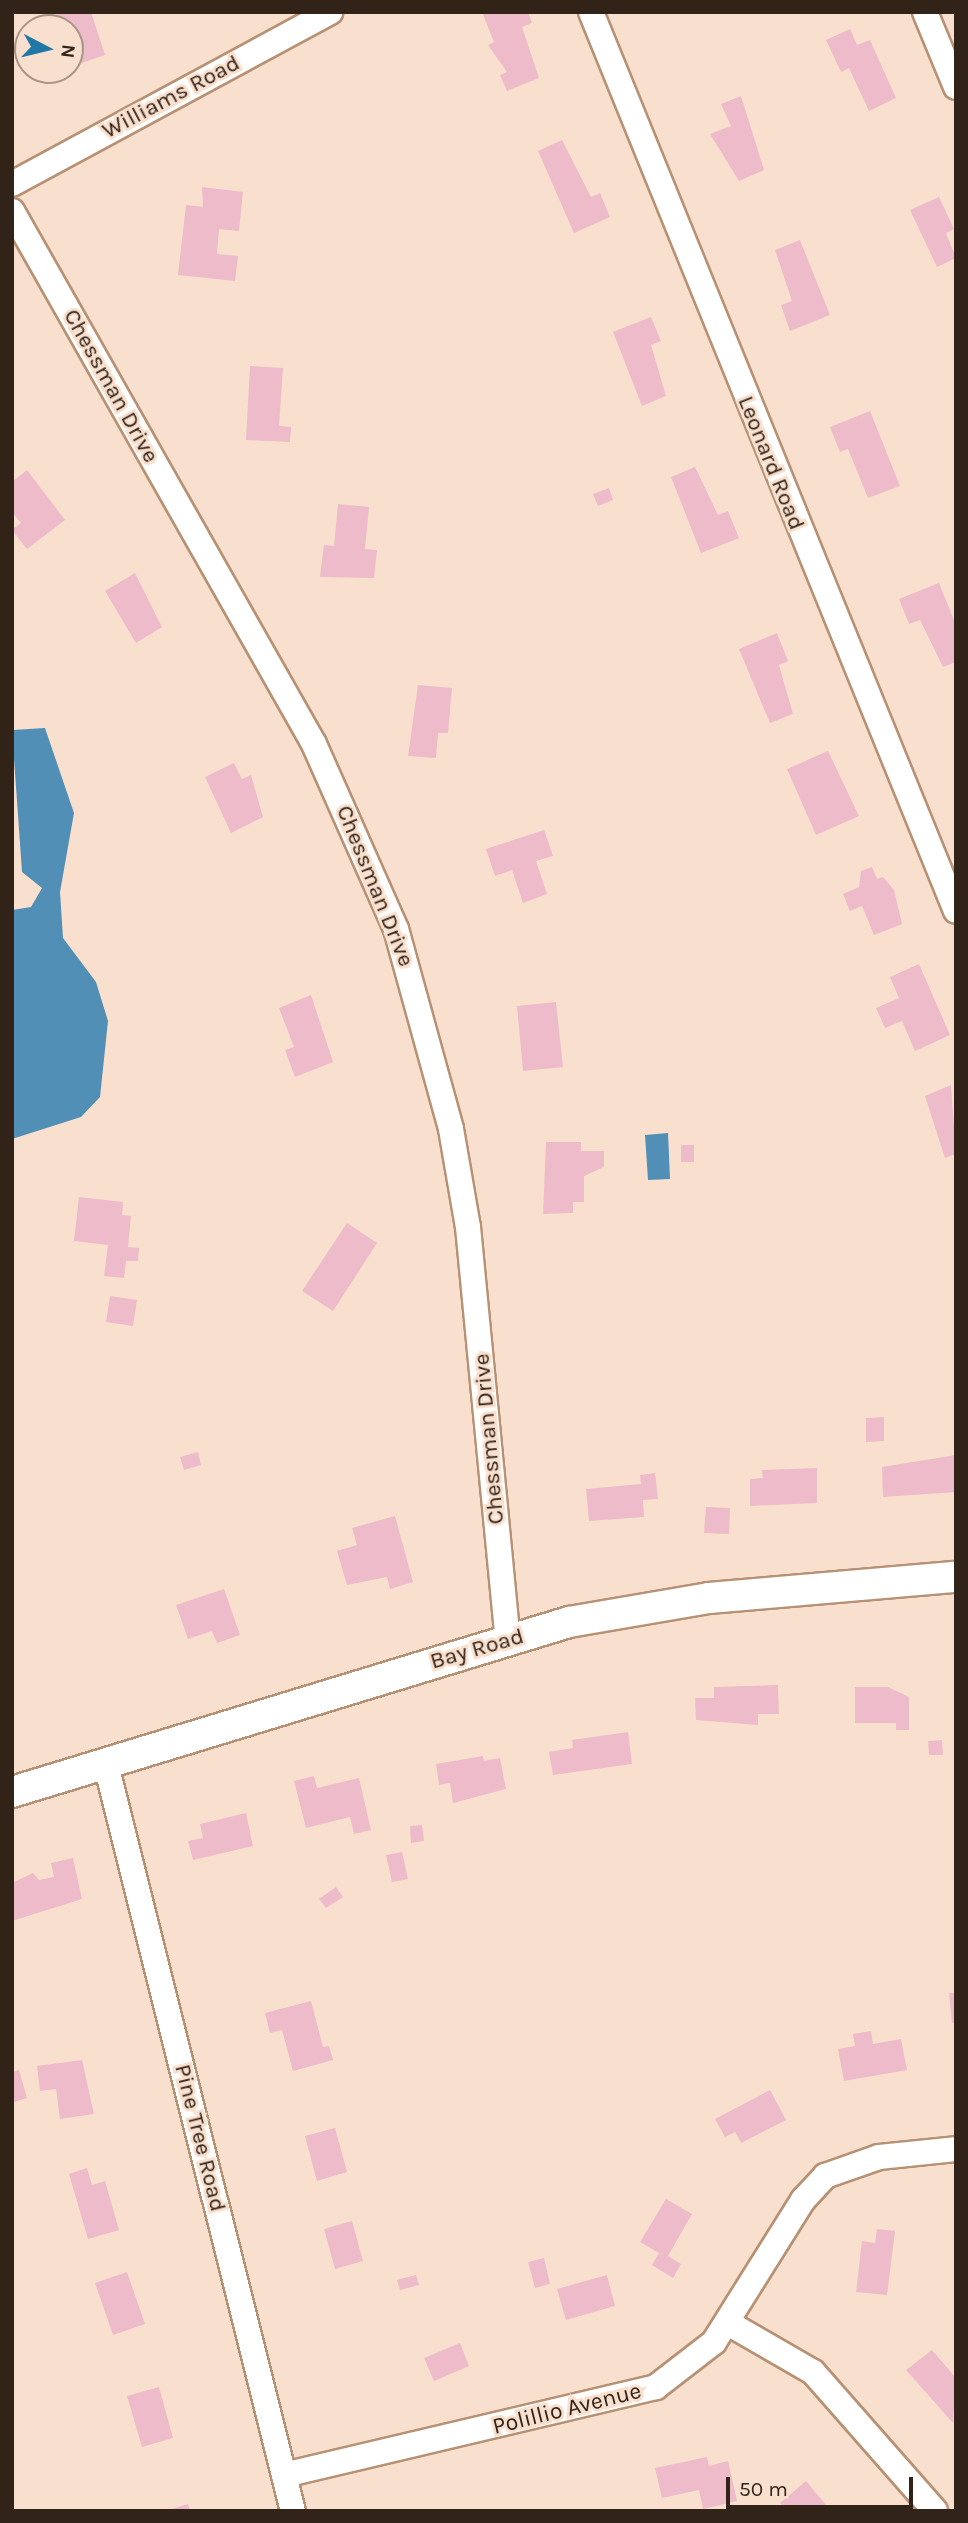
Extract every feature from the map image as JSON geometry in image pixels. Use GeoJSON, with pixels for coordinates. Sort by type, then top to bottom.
{"type":"FeatureCollection","features":[{"type":"Feature","properties":{"kind":"main road","name":"Bay Road"},"geometry":{"type":"LineString","coordinates":[[12,1792],[508,1639],[709,1598],[956,1577]]}},
{"type":"Feature","properties":{"kind":"street","name":"Williams Road"},"geometry":{"type":"LineString","coordinates":[[12,184],[330,12]]}},
{"type":"Feature","properties":{"kind":"street","name":"Leonard Road"},"geometry":{"type":"LineString","coordinates":[[591,12],[956,911]]}},
{"type":"Feature","properties":{"kind":"street"},"geometry":{"type":"LineString","coordinates":[[925,12],[956,87]]}},
{"type":"Feature","properties":{"kind":"street","name":"Chessman Drive"},"geometry":{"type":"LineString","coordinates":[[12,211],[314,744],[396,929],[451,1129],[468,1227],[508,1639]]}},
{"type":"Feature","properties":{"kind":"street","name":"Pine Tree Road"},"geometry":{"type":"LineString","coordinates":[[106,1765],[293,2511]]}},
{"type":"Feature","properties":{"kind":"street","name":"Polillio Avenue"},"geometry":{"type":"LineString","coordinates":[[284,2475],[640,2392],[686,2369],[728,2323],[803,2200],[825,2176],[878,2157],[956,2149]]}},
{"type":"Feature","properties":{"kind":"street"},"geometry":{"type":"LineString","coordinates":[[728,2323],[813,2372],[935,2511]]}},
{"type":"Feature","properties":{"kind":"water"},"geometry":{"type":"Polygon","coordinates":[[[45,728],[74,813],[60,892],[63,938],[96,982],[108,1021],[100,1097],[81,1117],[12,1139],[12,910],[31,907],[42,888],[22,872],[12,730],[45,728]]]}},
{"type":"Feature","properties":{"kind":"water"},"geometry":{"type":"Polygon","coordinates":[[[668,1133],[670,1179],[648,1180],[645,1135],[668,1133]]]}},
{"type":"Feature","properties":{"kind":"building"},"geometry":{"type":"Polygon","coordinates":[[[91,12],[105,55],[84,62],[84,14],[60,14],[91,12]]]}},
{"type":"Feature","properties":{"kind":"building"},"geometry":{"type":"Polygon","coordinates":[[[482,12],[528,12],[532,23],[522,27],[539,78],[507,91],[500,75],[507,72],[488,45],[494,42],[482,12]]]}},
{"type":"Feature","properties":{"kind":"building"},"geometry":{"type":"Polygon","coordinates":[[[850,29],[857,45],[870,40],[896,98],[869,111],[849,68],[841,72],[826,40],[850,29]]]}},
{"type":"Feature","properties":{"kind":"building"},"geometry":{"type":"Polygon","coordinates":[[[741,96],[764,170],[739,181],[710,134],[731,126],[721,104],[741,96]]]}},
{"type":"Feature","properties":{"kind":"building"},"geometry":{"type":"Polygon","coordinates":[[[562,140],[591,197],[600,193],[610,217],[574,233],[538,151],[562,140]]]}},
{"type":"Feature","properties":{"kind":"building"},"geometry":{"type":"Polygon","coordinates":[[[202,187],[243,192],[239,231],[219,229],[217,254],[238,256],[235,281],[178,275],[186,205],[203,207],[202,187]]]}},
{"type":"Feature","properties":{"kind":"building"},"geometry":{"type":"Polygon","coordinates":[[[939,197],[954,229],[946,233],[956,258],[937,267],[910,210],[939,197]]]}},
{"type":"Feature","properties":{"kind":"building"},"geometry":{"type":"Polygon","coordinates":[[[800,240],[830,315],[790,331],[781,305],[792,301],[775,250],[800,240]]]}},
{"type":"Feature","properties":{"kind":"building"},"geometry":{"type":"Polygon","coordinates":[[[651,317],[661,341],[651,345],[666,396],[642,406],[613,332],[651,317]]]}},
{"type":"Feature","properties":{"kind":"building"},"geometry":{"type":"Polygon","coordinates":[[[250,366],[283,368],[279,426],[291,427],[290,442],[246,440],[250,366]]]}},
{"type":"Feature","properties":{"kind":"building"},"geometry":{"type":"Polygon","coordinates":[[[870,411],[900,486],[868,498],[848,449],[840,452],[830,427],[870,411]]]}},
{"type":"Feature","properties":{"kind":"building"},"geometry":{"type":"Polygon","coordinates":[[[695,467],[718,515],[728,511],[739,538],[701,553],[671,477],[695,467]]]}},
{"type":"Feature","properties":{"kind":"building"},"geometry":{"type":"Polygon","coordinates":[[[27,470],[65,520],[27,549],[12,530],[21,523],[12,512],[12,482],[27,470]]]}},
{"type":"Feature","properties":{"kind":"building"},"geometry":{"type":"Polygon","coordinates":[[[609,488],[613,500],[598,506],[593,494],[609,488]]]}},
{"type":"Feature","properties":{"kind":"building"},"geometry":{"type":"Polygon","coordinates":[[[338,504],[369,507],[365,549],[377,550],[374,578],[320,577],[324,545],[334,546],[338,504]]]}},
{"type":"Feature","properties":{"kind":"building"},"geometry":{"type":"Polygon","coordinates":[[[135,573],[162,627],[136,643],[105,591],[135,573]]]}},
{"type":"Feature","properties":{"kind":"building"},"geometry":{"type":"Polygon","coordinates":[[[939,583],[956,625],[956,662],[943,667],[920,620],[909,624],[899,599],[939,583]]]}},
{"type":"Feature","properties":{"kind":"building"},"geometry":{"type":"Polygon","coordinates":[[[777,633],[788,661],[779,665],[793,714],[770,723],[739,649],[777,633]]]}},
{"type":"Feature","properties":{"kind":"building"},"geometry":{"type":"Polygon","coordinates":[[[418,685],[452,688],[448,733],[438,733],[436,758],[408,756],[418,685]]]}},
{"type":"Feature","properties":{"kind":"building"},"geometry":{"type":"Polygon","coordinates":[[[828,751],[859,816],[816,835],[787,769],[828,751]]]}},
{"type":"Feature","properties":{"kind":"building"},"geometry":{"type":"Polygon","coordinates":[[[234,763],[242,779],[251,775],[263,817],[231,833],[205,777],[234,763]]]}},
{"type":"Feature","properties":{"kind":"building"},"geometry":{"type":"Polygon","coordinates":[[[544,830],[553,856],[536,861],[547,894],[523,903],[512,870],[495,876],[486,849],[544,830]]]}},
{"type":"Feature","properties":{"kind":"building"},"geometry":{"type":"Polygon","coordinates":[[[872,867],[877,879],[883,877],[894,890],[902,924],[874,935],[862,906],[850,911],[843,894],[859,887],[861,871],[872,867]]]}},
{"type":"Feature","properties":{"kind":"building"},"geometry":{"type":"Polygon","coordinates":[[[919,964],[950,1035],[915,1051],[902,1021],[885,1028],[876,1008],[899,998],[890,977],[919,964]]]}},
{"type":"Feature","properties":{"kind":"building"},"geometry":{"type":"Polygon","coordinates":[[[311,995],[333,1062],[295,1077],[285,1050],[294,1047],[279,1008],[311,995]]]}},
{"type":"Feature","properties":{"kind":"building"},"geometry":{"type":"Polygon","coordinates":[[[556,1002],[563,1067],[523,1071],[517,1006],[556,1002]]]}},
{"type":"Feature","properties":{"kind":"building"},"geometry":{"type":"Polygon","coordinates":[[[951,1085],[956,1154],[945,1158],[925,1096],[951,1085]]]}},
{"type":"Feature","properties":{"kind":"building"},"geometry":{"type":"Polygon","coordinates":[[[546,1142],[581,1142],[581,1151],[604,1151],[604,1167],[584,1176],[584,1202],[573,1202],[573,1213],[543,1214],[546,1142]]]}},
{"type":"Feature","properties":{"kind":"building"},"geometry":{"type":"Polygon","coordinates":[[[681,1145],[694,1145],[694,1162],[681,1162],[681,1145]]]}},
{"type":"Feature","properties":{"kind":"building"},"geometry":{"type":"Polygon","coordinates":[[[79,1197],[123,1202],[122,1215],[131,1216],[128,1247],[139,1248],[138,1261],[126,1261],[124,1278],[104,1276],[108,1245],[74,1241],[79,1197]]]}},
{"type":"Feature","properties":{"kind":"building"},"geometry":{"type":"Polygon","coordinates":[[[347,1223],[377,1243],[333,1311],[302,1291],[347,1223]]]}},
{"type":"Feature","properties":{"kind":"building"},"geometry":{"type":"Polygon","coordinates":[[[110,1296],[137,1300],[133,1326],[106,1322],[110,1296]]]}},
{"type":"Feature","properties":{"kind":"building"},"geometry":{"type":"Polygon","coordinates":[[[884,1417],[884,1441],[866,1442],[866,1418],[884,1417]]]}},
{"type":"Feature","properties":{"kind":"building"},"geometry":{"type":"Polygon","coordinates":[[[198,1452],[201,1465],[184,1470],[180,1457],[198,1452]]]}},
{"type":"Feature","properties":{"kind":"building"},"geometry":{"type":"Polygon","coordinates":[[[956,1455],[956,1492],[883,1497],[882,1467],[956,1455]]]}},
{"type":"Feature","properties":{"kind":"building"},"geometry":{"type":"Polygon","coordinates":[[[817,1468],[817,1503],[750,1506],[750,1479],[763,1478],[762,1470],[817,1468]]]}},
{"type":"Feature","properties":{"kind":"building"},"geometry":{"type":"Polygon","coordinates":[[[655,1473],[658,1499],[643,1500],[644,1517],[589,1521],[586,1489],[641,1484],[640,1475],[655,1473]]]}},
{"type":"Feature","properties":{"kind":"building"},"geometry":{"type":"Polygon","coordinates":[[[706,1507],[730,1508],[729,1534],[704,1533],[706,1507]]]}},
{"type":"Feature","properties":{"kind":"building"},"geometry":{"type":"Polygon","coordinates":[[[395,1516],[413,1582],[390,1589],[387,1577],[347,1585],[337,1551],[357,1545],[352,1528],[395,1516]]]}},
{"type":"Feature","properties":{"kind":"building"},"geometry":{"type":"Polygon","coordinates":[[[224,1589],[240,1635],[217,1643],[212,1631],[188,1639],[176,1605],[224,1589]]]}},
{"type":"Feature","properties":{"kind":"building"},"geometry":{"type":"Polygon","coordinates":[[[778,1685],[779,1714],[758,1714],[758,1725],[696,1720],[695,1698],[714,1698],[714,1687],[778,1685]]]}},
{"type":"Feature","properties":{"kind":"building"},"geometry":{"type":"Polygon","coordinates":[[[855,1687],[888,1687],[909,1697],[909,1730],[896,1730],[896,1723],[855,1723],[855,1687]]]}},
{"type":"Feature","properties":{"kind":"building"},"geometry":{"type":"Polygon","coordinates":[[[628,1732],[632,1764],[553,1775],[549,1752],[573,1748],[572,1740],[628,1732]]]}},
{"type":"Feature","properties":{"kind":"building"},"geometry":{"type":"Polygon","coordinates":[[[942,1740],[943,1755],[929,1755],[928,1741],[942,1740]]]}},
{"type":"Feature","properties":{"kind":"building"},"geometry":{"type":"Polygon","coordinates":[[[483,1756],[484,1761],[500,1758],[506,1789],[453,1803],[450,1783],[439,1785],[436,1764],[483,1756]]]}},
{"type":"Feature","properties":{"kind":"building"},"geometry":{"type":"Polygon","coordinates":[[[314,1776],[317,1788],[359,1778],[371,1830],[354,1834],[350,1817],[306,1828],[294,1781],[314,1776]]]}},
{"type":"Feature","properties":{"kind":"building"},"geometry":{"type":"Polygon","coordinates":[[[246,1813],[253,1846],[193,1860],[188,1841],[203,1838],[200,1824],[246,1813]]]}},
{"type":"Feature","properties":{"kind":"building"},"geometry":{"type":"Polygon","coordinates":[[[422,1825],[424,1841],[411,1843],[410,1826],[422,1825]]]}},
{"type":"Feature","properties":{"kind":"building"},"geometry":{"type":"Polygon","coordinates":[[[402,1852],[408,1879],[392,1882],[386,1855],[402,1852]]]}},
{"type":"Feature","properties":{"kind":"building"},"geometry":{"type":"Polygon","coordinates":[[[73,1858],[82,1899],[12,1921],[12,1883],[33,1873],[39,1880],[54,1877],[51,1863],[73,1858]]]}},
{"type":"Feature","properties":{"kind":"building"},"geometry":{"type":"Polygon","coordinates":[[[336,1887],[343,1897],[326,1908],[319,1899],[336,1887]]]}},
{"type":"Feature","properties":{"kind":"building"},"geometry":{"type":"Polygon","coordinates":[[[949,1993],[956,1993],[956,2022],[952,2023],[949,1993]]]}},
{"type":"Feature","properties":{"kind":"building"},"geometry":{"type":"Polygon","coordinates":[[[311,2001],[323,2047],[329,2046],[333,2060],[293,2071],[282,2030],[270,2033],[265,2013],[311,2001]]]}},
{"type":"Feature","properties":{"kind":"building"},"geometry":{"type":"Polygon","coordinates":[[[871,2031],[873,2044],[901,2039],[907,2070],[844,2081],[838,2049],[855,2046],[853,2034],[871,2031]]]}},
{"type":"Feature","properties":{"kind":"building"},"geometry":{"type":"Polygon","coordinates":[[[82,2060],[94,2114],[60,2119],[56,2089],[40,2091],[37,2066],[82,2060]]]}},
{"type":"Feature","properties":{"kind":"building"},"geometry":{"type":"Polygon","coordinates":[[[19,2070],[27,2098],[14,2102],[12,2072],[19,2070]]]}},
{"type":"Feature","properties":{"kind":"building"},"geometry":{"type":"Polygon","coordinates":[[[770,2090],[786,2120],[741,2143],[735,2132],[725,2137],[715,2119],[770,2090]]]}},
{"type":"Feature","properties":{"kind":"building"},"geometry":{"type":"Polygon","coordinates":[[[335,2128],[347,2172],[317,2181],[305,2136],[335,2128]]]}},
{"type":"Feature","properties":{"kind":"building"},"geometry":{"type":"Polygon","coordinates":[[[87,2168],[92,2185],[105,2181],[119,2230],[88,2239],[69,2174],[87,2168]]]}},
{"type":"Feature","properties":{"kind":"building"},"geometry":{"type":"Polygon","coordinates":[[[666,2199],[692,2214],[668,2256],[681,2264],[673,2278],[652,2265],[659,2253],[640,2242],[666,2199]]]}},
{"type":"Feature","properties":{"kind":"building"},"geometry":{"type":"Polygon","coordinates":[[[352,2221],[363,2261],[335,2269],[324,2229],[352,2221]]]}},
{"type":"Feature","properties":{"kind":"building"},"geometry":{"type":"Polygon","coordinates":[[[877,2229],[895,2231],[887,2295],[856,2292],[862,2241],[875,2243],[877,2229]]]}},
{"type":"Feature","properties":{"kind":"building"},"geometry":{"type":"Polygon","coordinates":[[[544,2258],[550,2284],[535,2288],[528,2262],[544,2258]]]}},
{"type":"Feature","properties":{"kind":"building"},"geometry":{"type":"Polygon","coordinates":[[[127,2272],[145,2324],[113,2335],[95,2283],[127,2272]]]}},
{"type":"Feature","properties":{"kind":"building"},"geometry":{"type":"Polygon","coordinates":[[[416,2275],[419,2285],[400,2290],[397,2280],[416,2275]]]}},
{"type":"Feature","properties":{"kind":"building"},"geometry":{"type":"Polygon","coordinates":[[[607,2275],[615,2306],[566,2320],[557,2289],[607,2275]]]}},
{"type":"Feature","properties":{"kind":"building"},"geometry":{"type":"Polygon","coordinates":[[[460,2343],[469,2366],[434,2381],[424,2358],[460,2343]]]}},
{"type":"Feature","properties":{"kind":"building"},"geometry":{"type":"Polygon","coordinates":[[[932,2350],[956,2378],[953,2423],[906,2370],[932,2350]]]}},
{"type":"Feature","properties":{"kind":"building"},"geometry":{"type":"Polygon","coordinates":[[[159,2387],[173,2438],[142,2447],[127,2396],[159,2387]]]}},
{"type":"Feature","properties":{"kind":"building"},"geometry":{"type":"Polygon","coordinates":[[[707,2457],[709,2466],[728,2461],[737,2501],[703,2509],[699,2490],[662,2498],[655,2468],[707,2457]]]}},
{"type":"Feature","properties":{"kind":"building"},"geometry":{"type":"Polygon","coordinates":[[[806,2481],[831,2511],[787,2511],[780,2503],[806,2481]]]}},
{"type":"Feature","properties":{"kind":"building"},"geometry":{"type":"Polygon","coordinates":[[[188,2504],[190,2511],[168,2511],[168,2510],[188,2504]]]}}]}
